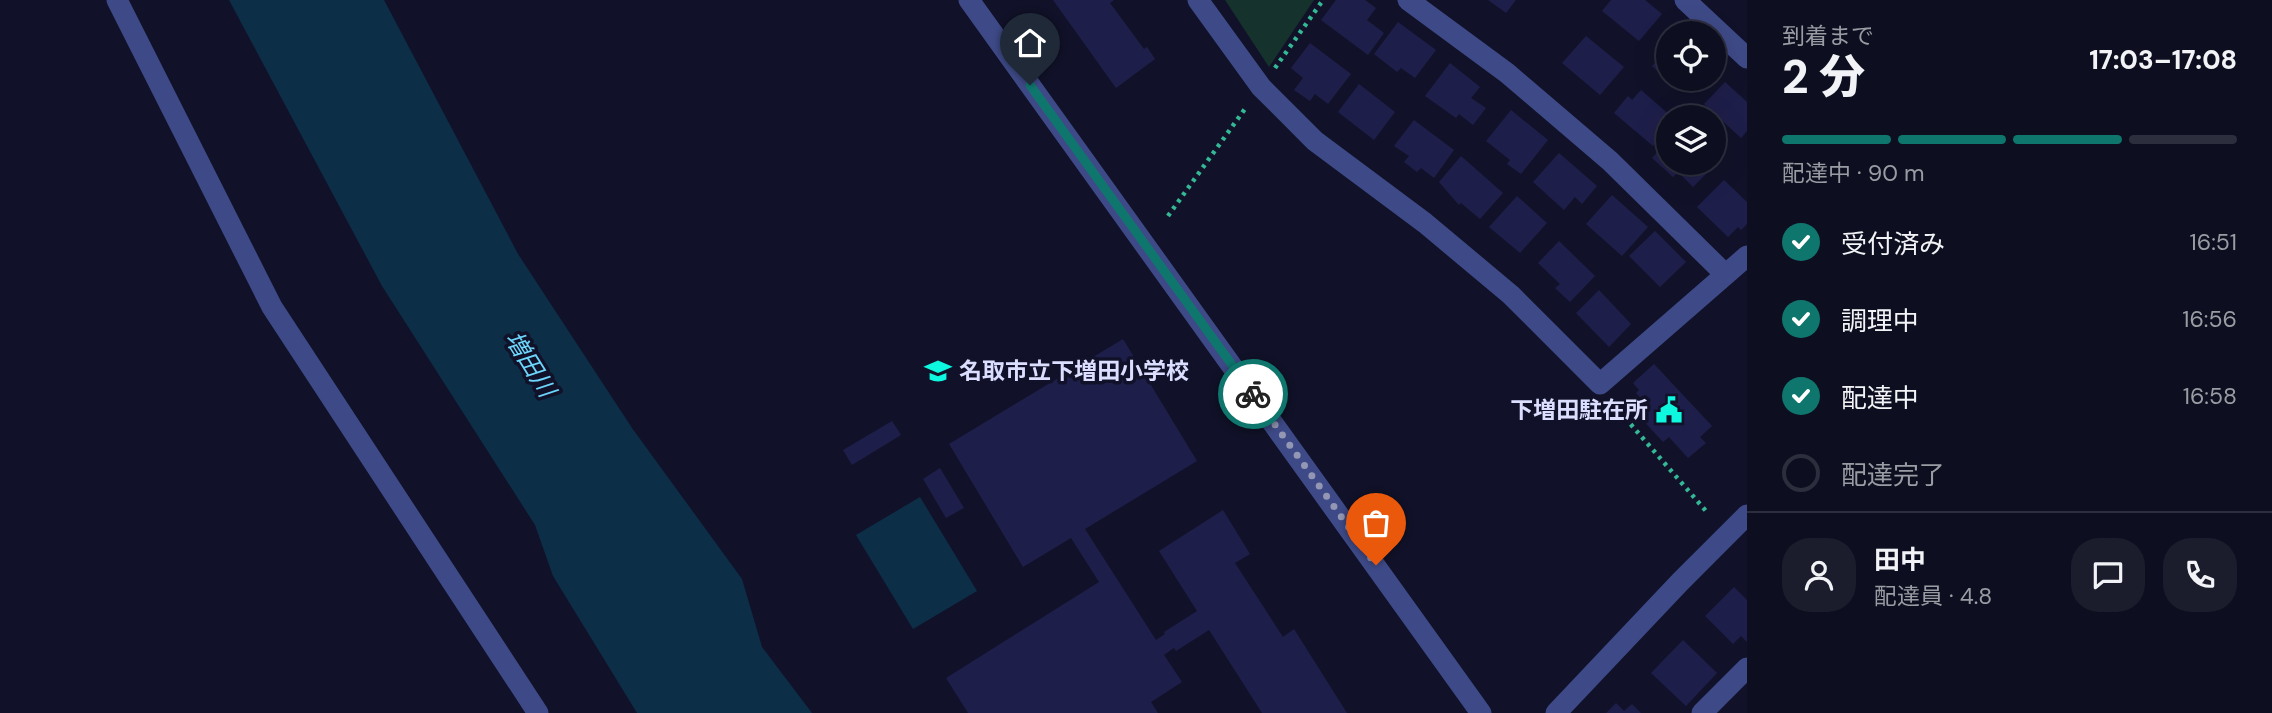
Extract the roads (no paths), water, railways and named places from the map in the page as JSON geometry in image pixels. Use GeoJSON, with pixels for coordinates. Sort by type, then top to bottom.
{"type":"FeatureCollection","features":[{"type":"Feature","properties":{"kind":"street"},"geometry":{"type":"LineString","coordinates":[[117,0],[272,307],[538,713]]}},
{"type":"Feature","properties":{"kind":"street"},"geometry":{"type":"LineString","coordinates":[[969,0],[1481,713]]}},
{"type":"Feature","properties":{"kind":"street"},"geometry":{"type":"LineString","coordinates":[[1198,0],[1261,87],[1315,141],[1425,223],[1511,295],[1600,384],[1747,256]]}},
{"type":"Feature","properties":{"kind":"street"},"geometry":{"type":"LineString","coordinates":[[1408,0],[1507,73],[1610,161],[1725,274]]}},
{"type":"Feature","properties":{"kind":"street"},"geometry":{"type":"LineString","coordinates":[[1685,0],[1747,58]]}},
{"type":"Feature","properties":{"kind":"street"},"geometry":{"type":"LineString","coordinates":[[1556,713],[1747,515]]}},
{"type":"Feature","properties":{"kind":"street"},"geometry":{"type":"LineString","coordinates":[[1702,713],[1747,668]]}},
{"type":"Feature","properties":{"kind":"water","name":"増田川"},"geometry":{"type":"Polygon","coordinates":[[[229,0],[384,0],[518,254],[632,428],[742,579],[762,647],[812,713],[637,713],[553,576],[535,525],[382,286],[229,0]]]}},
{"type":"Feature","properties":{"kind":"water"},"geometry":{"type":"Polygon","coordinates":[[[920,497],[977,591],[913,629],[856,535],[920,497]]]}},
{"type":"Feature","properties":{"kind":"place","name":"名取市立下増田小学校"},"geometry":{"type":"Point","coordinates":[938,371]}},
{"type":"Feature","properties":{"kind":"place","name":"下増田駐在所"},"geometry":{"type":"Point","coordinates":[1669,410]}}]}
